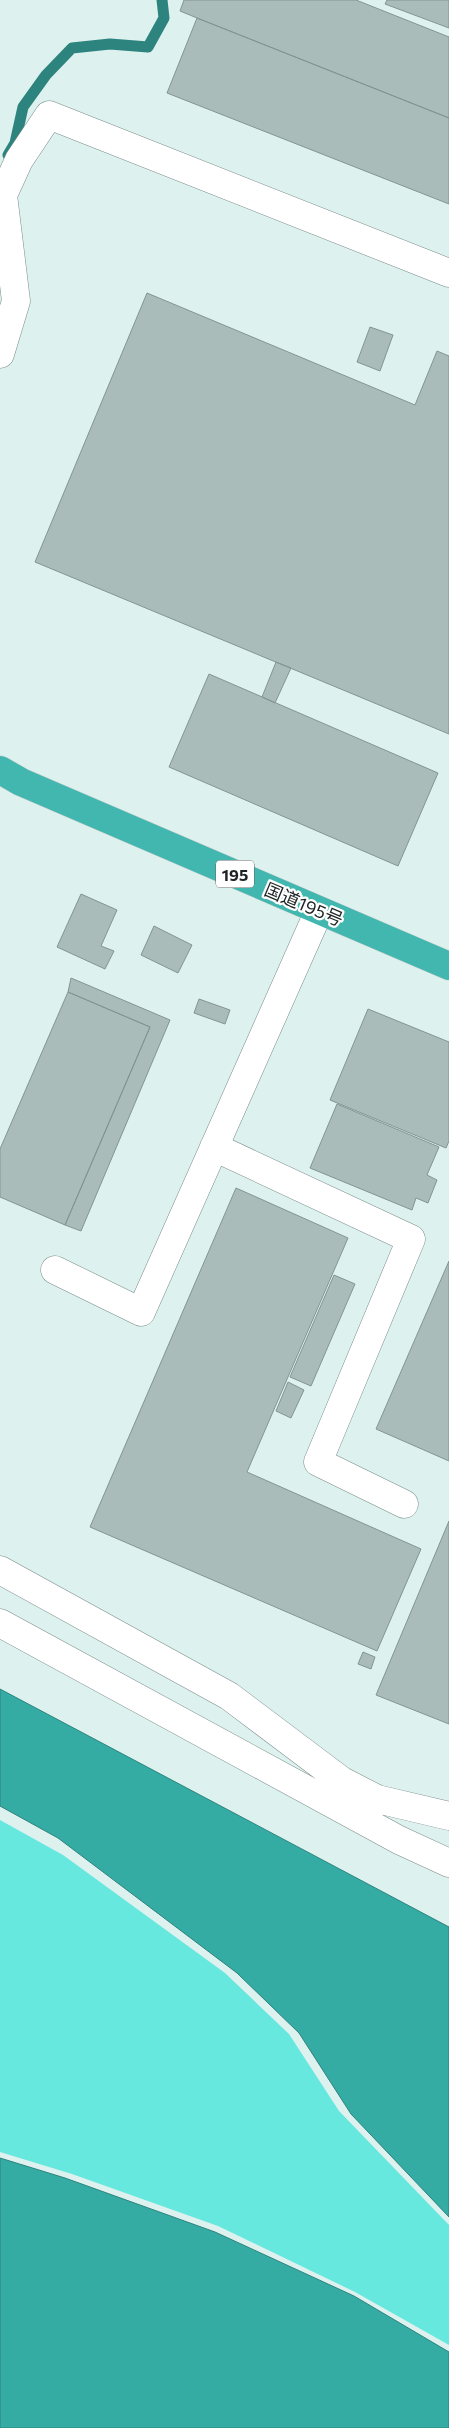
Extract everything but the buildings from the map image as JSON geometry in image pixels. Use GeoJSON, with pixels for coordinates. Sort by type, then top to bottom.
{"type":"FeatureCollection","features":[{"type":"Feature","properties":{"kind":"highway","name":"国道195号"},"geometry":{"type":"LineString","coordinates":[[7,776],[449,966]]}},
{"type":"Feature","properties":{"kind":"street"},"geometry":{"type":"LineString","coordinates":[[0,354],[16,301],[3,195],[19,160],[49,115],[449,273]]}},
{"type":"Feature","properties":{"kind":"street"},"geometry":{"type":"LineString","coordinates":[[55,1270],[141,1312],[319,910]]}},
{"type":"Feature","properties":{"kind":"street"},"geometry":{"type":"LineString","coordinates":[[214,1147],[411,1239],[318,1462],[404,1504]]}},
{"type":"Feature","properties":{"kind":"street"},"geometry":{"type":"LineString","coordinates":[[0,1570],[229,1696],[337,1793],[399,1840],[449,1863]]}},
{"type":"Feature","properties":{"kind":"street"},"geometry":{"type":"LineString","coordinates":[[0,1623],[337,1793],[377,1799],[449,1816]]}},
{"type":"Feature","properties":{"kind":"shaded area"},"geometry":{"type":"Polygon","coordinates":[[[0,1689],[449,1927],[449,2217],[351,2114],[299,2033],[237,1973],[58,1838],[0,1806],[0,1689]]]}},
{"type":"Feature","properties":{"kind":"shaded area"},"geometry":{"type":"Polygon","coordinates":[[[0,1820],[63,1855],[225,1973],[289,2034],[339,2111],[449,2225],[449,2345],[355,2292],[218,2226],[72,2174],[0,2152],[0,1820]]]}},
{"type":"Feature","properties":{"kind":"shaded area"},"geometry":{"type":"Polygon","coordinates":[[[0,2158],[65,2178],[215,2232],[354,2296],[449,2352],[449,2428],[0,2428],[0,2158]]]}},
{"type":"Feature","properties":{"kind":"waterway"},"geometry":{"type":"LineString","coordinates":[[8,155],[15,143],[23,107],[46,75],[72,48],[110,44],[148,47],[164,18],[162,0]]}}]}
